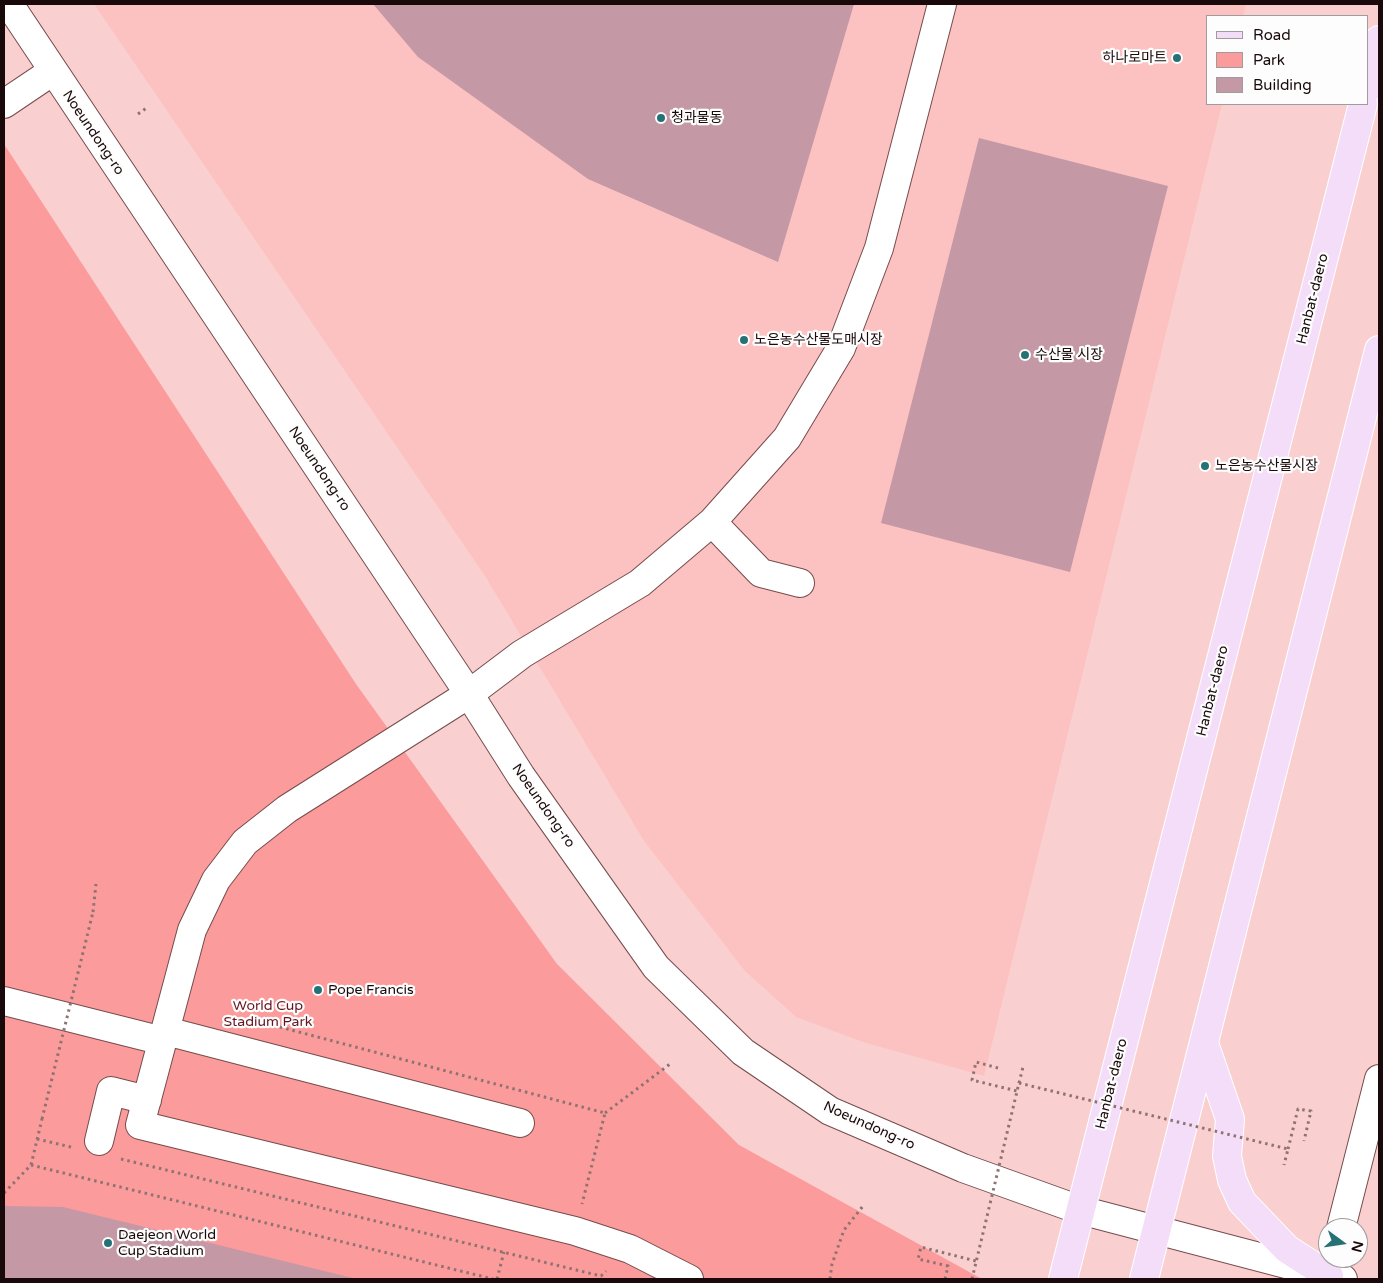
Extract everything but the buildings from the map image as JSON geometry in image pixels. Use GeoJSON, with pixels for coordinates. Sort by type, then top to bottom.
{"type":"FeatureCollection","features":[{"type":"Feature","properties":{"kind":"main road"},"geometry":{"type":"LineString","coordinates":[[1368,85],[1379,40]]}},
{"type":"Feature","properties":{"kind":"main road","name":"Hanbat-daero"},"geometry":{"type":"LineString","coordinates":[[1063,1279],[1363,105]]}},
{"type":"Feature","properties":{"kind":"main road"},"geometry":{"type":"LineString","coordinates":[[1144,1279],[1379,350]]}},
{"type":"Feature","properties":{"kind":"main road"},"geometry":{"type":"LineString","coordinates":[[1204,1043],[1230,1120],[1227,1156],[1232,1180],[1242,1202],[1287,1249],[1335,1271]]}},
{"type":"Feature","properties":{"kind":"street","name":"Noeundong-ro"},"geometry":{"type":"LineString","coordinates":[[9,4],[469,694],[521,776],[656,968],[743,1052],[830,1111],[963,1168],[1080,1210],[1335,1271]]}},
{"type":"Feature","properties":{"kind":"street"},"geometry":{"type":"LineString","coordinates":[[689,1279],[630,1248],[575,1231],[140,1125],[192,930],[216,880],[246,842],[287,808],[469,694],[522,654],[640,584],[712,522],[787,438],[841,348],[879,248],[942,4]]}},
{"type":"Feature","properties":{"kind":"street"},"geometry":{"type":"LineString","coordinates":[[4,104],[53,71]]}},
{"type":"Feature","properties":{"kind":"street"},"geometry":{"type":"LineString","coordinates":[[712,522],[761,573],[800,583]]}},
{"type":"Feature","properties":{"kind":"street"},"geometry":{"type":"LineString","coordinates":[[4,1001],[164,1036],[520,1123]]}},
{"type":"Feature","properties":{"kind":"street"},"geometry":{"type":"LineString","coordinates":[[1344,1218],[1379,1079]]}},
{"type":"Feature","properties":{"kind":"street"},"geometry":{"type":"LineString","coordinates":[[96,1149],[110,1091],[147,1100]]}},
{"type":"Feature","properties":{"kind":"path"},"geometry":{"type":"LineString","coordinates":[[138,114],[148,107]]}},
{"type":"Feature","properties":{"kind":"path"},"geometry":{"type":"LineString","coordinates":[[4,1193],[31,1165],[93,912],[96,884]]}},
{"type":"Feature","properties":{"kind":"path"},"geometry":{"type":"LineString","coordinates":[[998,1068],[976,1062],[972,1080],[1017,1091]]}},
{"type":"Feature","properties":{"kind":"path"},"geometry":{"type":"LineString","coordinates":[[605,1113],[670,1064]]}},
{"type":"Feature","properties":{"kind":"path"},"geometry":{"type":"LineString","coordinates":[[972,1279],[1023,1067]]}},
{"type":"Feature","properties":{"kind":"path"},"geometry":{"type":"LineString","coordinates":[[1019,1083],[1288,1148]]}},
{"type":"Feature","properties":{"kind":"path"},"geometry":{"type":"LineString","coordinates":[[1284,1165],[1298,1109],[1311,1111],[1304,1142]]}},
{"type":"Feature","properties":{"kind":"path"},"geometry":{"type":"LineString","coordinates":[[37,1139],[96,1149],[601,1276]]}},
{"type":"Feature","properties":{"kind":"path"},"geometry":{"type":"LineString","coordinates":[[31,1165],[493,1279]]}},
{"type":"Feature","properties":{"kind":"path"},"geometry":{"type":"LineString","coordinates":[[830,1279],[832,1264],[844,1230],[863,1206]]}},
{"type":"Feature","properties":{"kind":"path"},"geometry":{"type":"LineString","coordinates":[[945,1279],[948,1266],[918,1259],[921,1247],[976,1261]]}},
{"type":"Feature","properties":{"kind":"path"},"geometry":{"type":"LineString","coordinates":[[497,1279],[504,1252]]}},
{"type":"Feature","properties":{"kind":"shaded area","name":"노은농수산물도매시장"},"geometry":{"type":"Polygon","coordinates":[[[94,4],[1246,4],[1243,15],[1206,15],[1206,105],[1222,105],[984,1076],[863,1042],[796,1017],[745,971],[644,841],[485,576],[94,4]]]}},
{"type":"Feature","properties":{"kind":"green space","name":"World Cup Stadium Park"},"geometry":{"type":"Polygon","coordinates":[[[4,144],[356,684],[557,964],[739,1145],[982,1279],[4,1279],[4,144]]]}},
{"type":"Feature","properties":{"kind":"place","name":"하나로마트"},"geometry":{"type":"Point","coordinates":[1177,58]}},
{"type":"Feature","properties":{"kind":"place","name":"청과물동"},"geometry":{"type":"Point","coordinates":[661,118]}},
{"type":"Feature","properties":{"kind":"place","name":"노은농수산물도매시장"},"geometry":{"type":"Point","coordinates":[744,340]}},
{"type":"Feature","properties":{"kind":"place","name":"수산물 시장"},"geometry":{"type":"Point","coordinates":[1025,355]}},
{"type":"Feature","properties":{"kind":"place","name":"노은농수산물시장"},"geometry":{"type":"Point","coordinates":[1205,466]}},
{"type":"Feature","properties":{"kind":"place","name":"Pope Francis"},"geometry":{"type":"Point","coordinates":[318,990]}},
{"type":"Feature","properties":{"kind":"place","name":"Daejeon World Cup Stadium"},"geometry":{"type":"Point","coordinates":[108,1243]}}]}
